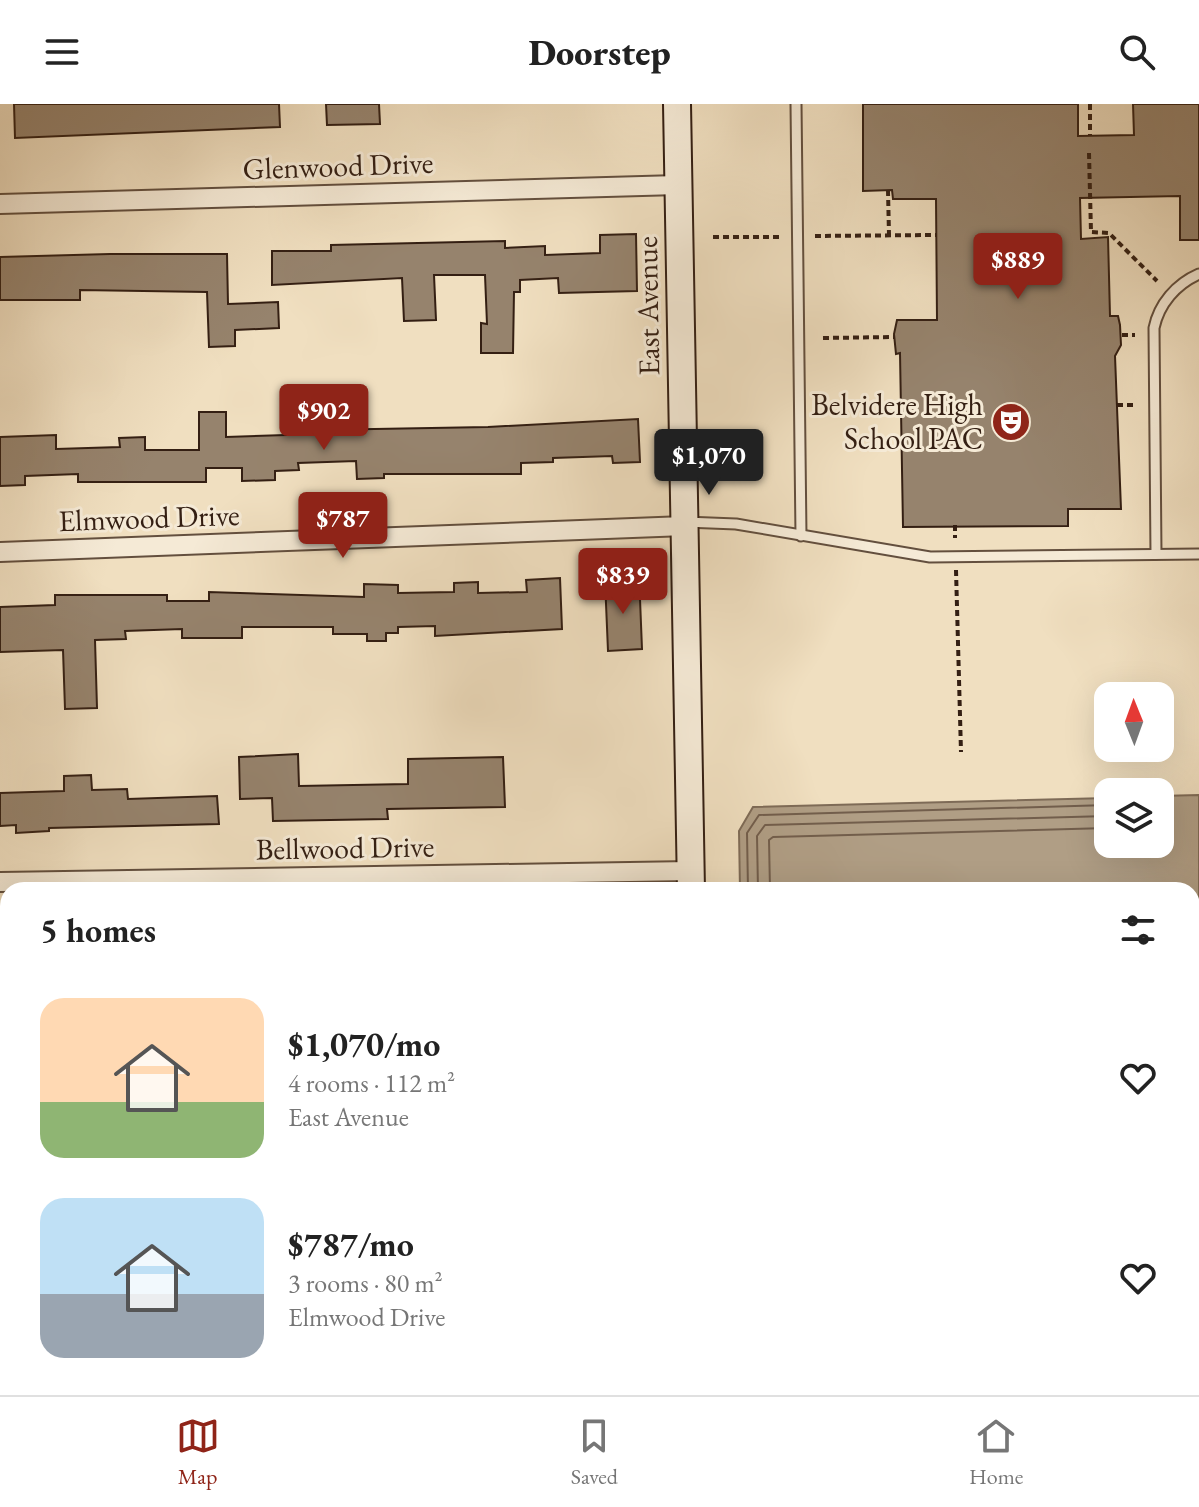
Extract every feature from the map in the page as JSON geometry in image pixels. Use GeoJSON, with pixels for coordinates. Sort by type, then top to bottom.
{"type":"FeatureCollection","features":[{"type":"Feature","properties":{"kind":"street","name":"East Avenue"},"geometry":{"type":"LineString","coordinates":[[677,104],[690,880]]}},
{"type":"Feature","properties":{"kind":"street","name":"Glenwood Drive"},"geometry":{"type":"LineString","coordinates":[[0,204],[678,185]]}},
{"type":"Feature","properties":{"kind":"street","name":"Elmwood Drive"},"geometry":{"type":"LineString","coordinates":[[0,552],[685,524]]}},
{"type":"Feature","properties":{"kind":"street","name":"Bellwood Drive"},"geometry":{"type":"LineString","coordinates":[[434,882],[690,880]]}},
{"type":"Feature","properties":{"kind":"lane"},"geometry":{"type":"LineString","coordinates":[[796,104],[801,536]]}},
{"type":"Feature","properties":{"kind":"lane"},"geometry":{"type":"LineString","coordinates":[[1156,554],[1154,328],[1156,317],[1173,291],[1199,274]]}},
{"type":"Feature","properties":{"kind":"lane"},"geometry":{"type":"LineString","coordinates":[[685,524],[728,523],[930,557],[1199,554]]}},
{"type":"Feature","properties":{"kind":"path"},"geometry":{"type":"LineString","coordinates":[[1090,104],[1090,135]]}},
{"type":"Feature","properties":{"kind":"path"},"geometry":{"type":"LineString","coordinates":[[1089,153],[1091,232],[1109,233],[1157,281]]}},
{"type":"Feature","properties":{"kind":"path"},"geometry":{"type":"LineString","coordinates":[[888,190],[889,235]]}},
{"type":"Feature","properties":{"kind":"path"},"geometry":{"type":"LineString","coordinates":[[815,236],[936,235]]}},
{"type":"Feature","properties":{"kind":"path"},"geometry":{"type":"LineString","coordinates":[[713,237],[781,237]]}},
{"type":"Feature","properties":{"kind":"path"},"geometry":{"type":"LineString","coordinates":[[1122,335],[1135,335]]}},
{"type":"Feature","properties":{"kind":"path"},"geometry":{"type":"LineString","coordinates":[[823,338],[894,337]]}},
{"type":"Feature","properties":{"kind":"path"},"geometry":{"type":"LineString","coordinates":[[1117,405],[1137,405]]}},
{"type":"Feature","properties":{"kind":"path"},"geometry":{"type":"LineString","coordinates":[[955,525],[955,538]]}},
{"type":"Feature","properties":{"kind":"path"},"geometry":{"type":"LineString","coordinates":[[956,568],[961,752]]}},
{"type":"Feature","properties":{"kind":"water"},"geometry":{"type":"Polygon","coordinates":[[[1199,795],[1199,882],[740,882],[739,831],[753,807],[1094,798],[1094,858],[1174,858],[1174,796],[1199,795]]]}},
{"type":"Feature","properties":{"kind":"building"},"geometry":{"type":"Polygon","coordinates":[[[14,104],[279,104],[280,127],[15,138],[14,104]]]}},
{"type":"Feature","properties":{"kind":"building"},"geometry":{"type":"Polygon","coordinates":[[[326,104],[379,104],[380,124],[327,125],[326,104]]]}},
{"type":"Feature","properties":{"kind":"building"},"geometry":{"type":"Polygon","coordinates":[[[863,104],[1078,104],[1078,136],[1134,135],[1133,104],[1199,104],[1199,240],[1180,240],[1180,196],[1080,198],[1081,239],[1108,237],[1110,316],[1118,316],[1120,325],[1121,345],[1115,356],[1121,509],[1068,509],[1068,526],[903,527],[900,353],[896,354],[894,334],[897,320],[937,320],[936,199],[893,199],[892,190],[863,191],[863,104]]]}},
{"type":"Feature","properties":{"kind":"building"},"geometry":{"type":"Polygon","coordinates":[[[636,234],[637,291],[559,293],[558,278],[520,280],[520,292],[514,292],[513,353],[481,353],[481,323],[487,324],[485,275],[434,275],[436,320],[404,321],[402,278],[272,285],[272,251],[331,251],[331,245],[505,241],[505,248],[545,246],[545,255],[600,253],[600,235],[636,234]]]}},
{"type":"Feature","properties":{"kind":"building"},"geometry":{"type":"Polygon","coordinates":[[[227,254],[228,304],[278,302],[279,328],[235,330],[235,346],[209,347],[207,292],[80,290],[80,300],[0,300],[0,257],[227,254]]]}},
{"type":"Feature","properties":{"kind":"building"},"geometry":{"type":"Polygon","coordinates":[[[199,412],[226,412],[226,437],[318,434],[318,430],[488,427],[638,419],[640,462],[613,463],[612,456],[553,458],[553,462],[521,463],[521,474],[384,474],[384,478],[357,479],[356,461],[298,463],[299,470],[275,471],[275,480],[242,481],[242,468],[206,468],[206,482],[78,482],[78,474],[25,476],[25,485],[0,486],[0,437],[56,435],[56,449],[120,447],[119,438],[145,437],[145,450],[199,450],[199,412]]]}},
{"type":"Feature","properties":{"kind":"building"},"geometry":{"type":"Polygon","coordinates":[[[560,578],[562,629],[435,636],[435,626],[398,627],[398,633],[386,633],[386,641],[367,641],[367,634],[333,634],[333,627],[242,627],[242,638],[182,638],[182,629],[125,631],[126,639],[95,640],[97,708],[65,709],[63,650],[0,652],[0,607],[55,605],[55,595],[167,595],[167,601],[209,601],[209,592],[364,597],[364,584],[398,585],[398,593],[454,592],[454,583],[478,582],[478,593],[527,592],[526,580],[560,578]]]}},
{"type":"Feature","properties":{"kind":"building"},"geometry":{"type":"Polygon","coordinates":[[[633,579],[633,599],[640,599],[642,649],[608,651],[605,580],[633,579]]]}},
{"type":"Feature","properties":{"kind":"building"},"geometry":{"type":"Polygon","coordinates":[[[298,754],[299,786],[408,784],[408,759],[503,757],[505,807],[387,809],[388,819],[273,821],[272,798],[240,799],[239,757],[298,754]]]}},
{"type":"Feature","properties":{"kind":"building"},"geometry":{"type":"Polygon","coordinates":[[[91,775],[92,790],[127,789],[128,799],[217,796],[219,824],[49,828],[49,831],[16,833],[16,825],[0,826],[0,793],[64,791],[64,776],[91,775]]]}},
{"type":"Feature","properties":{"kind":"place","name":"Belvidere High School PAC"},"geometry":{"type":"Point","coordinates":[1011,422]}}]}
